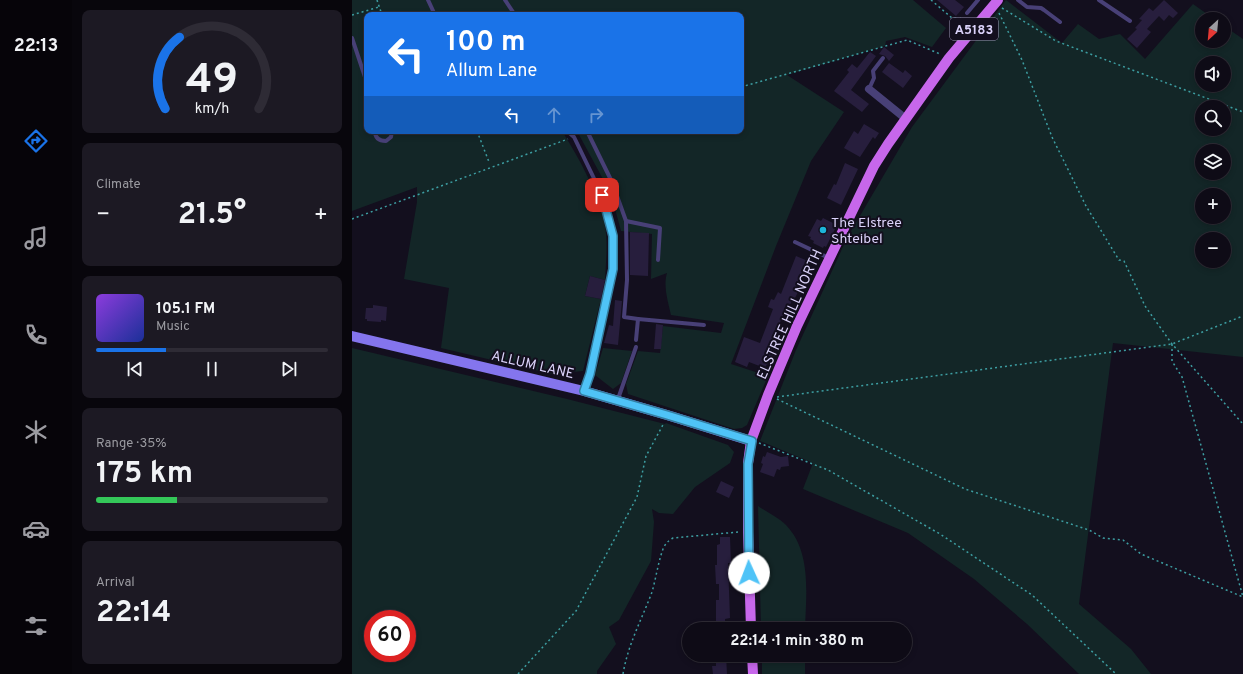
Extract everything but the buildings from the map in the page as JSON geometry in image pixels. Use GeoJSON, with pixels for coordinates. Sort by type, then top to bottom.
{"type":"FeatureCollection","features":[{"type":"Feature","properties":{"kind":"main road","name":"ELSTREE HILL NORTH"},"geometry":{"type":"LineString","coordinates":[[752,441],[768,395],[797,326],[874,166],[950,58],[997,2]]}},
{"type":"Feature","properties":{"kind":"main road","name":"ALLUM LANE"},"geometry":{"type":"LineString","coordinates":[[352,336],[584,391],[752,441]]}},
{"type":"Feature","properties":{"kind":"main road","name":"A5183"},"geometry":{"type":"LineString","coordinates":[[752,441],[748,464],[748,532],[752,622]]}},
{"type":"Feature","properties":{"kind":"main road"},"geometry":{"type":"LineString","coordinates":[[752,662],[753,674]]}},
{"type":"Feature","properties":{"kind":"street"},"geometry":{"type":"LineString","coordinates":[[869,89],[906,119]]}},
{"type":"Feature","properties":{"kind":"lane"},"geometry":{"type":"LineString","coordinates":[[428,0],[434,12]]}},
{"type":"Feature","properties":{"kind":"lane"},"geometry":{"type":"LineString","coordinates":[[505,0],[513,12]]}},
{"type":"Feature","properties":{"kind":"lane"},"geometry":{"type":"LineString","coordinates":[[967,13],[978,0]]}},
{"type":"Feature","properties":{"kind":"lane"},"geometry":{"type":"LineString","coordinates":[[1018,0],[1027,7],[1041,8],[1060,22]]}},
{"type":"Feature","properties":{"kind":"lane"},"geometry":{"type":"LineString","coordinates":[[1099,0],[1130,21]]}},
{"type":"Feature","properties":{"kind":"lane"},"geometry":{"type":"LineString","coordinates":[[352,38],[364,73]]}},
{"type":"Feature","properties":{"kind":"lane"},"geometry":{"type":"LineString","coordinates":[[869,89],[874,78],[873,71],[883,58]]}},
{"type":"Feature","properties":{"kind":"lane"},"geometry":{"type":"LineString","coordinates":[[376,134],[376,137],[382,141],[389,140],[392,137],[392,134]]}},
{"type":"Feature","properties":{"kind":"lane"},"geometry":{"type":"LineString","coordinates":[[570,134],[574,137],[602,195],[613,236],[613,269],[590,374],[584,391]]}},
{"type":"Feature","properties":{"kind":"lane"},"geometry":{"type":"LineString","coordinates":[[588,134],[612,182],[626,221],[627,280],[624,317],[704,325]]}},
{"type":"Feature","properties":{"kind":"lane"},"geometry":{"type":"LineString","coordinates":[[626,221],[660,228],[658,260]]}},
{"type":"Feature","properties":{"kind":"lane"},"geometry":{"type":"LineString","coordinates":[[795,242],[829,258]]}},
{"type":"Feature","properties":{"kind":"lane"},"geometry":{"type":"LineString","coordinates":[[636,340],[638,319]]}},
{"type":"Feature","properties":{"kind":"lane"},"geometry":{"type":"LineString","coordinates":[[618,400],[636,347]]}},
{"type":"Feature","properties":{"kind":"path"},"geometry":{"type":"LineString","coordinates":[[377,0],[381,12]]}},
{"type":"Feature","properties":{"kind":"path"},"geometry":{"type":"LineString","coordinates":[[931,0],[952,18],[960,18],[967,13]]}},
{"type":"Feature","properties":{"kind":"path"},"geometry":{"type":"LineString","coordinates":[[997,2],[1056,41],[1243,112]]}},
{"type":"Feature","properties":{"kind":"path"},"geometry":{"type":"LineString","coordinates":[[997,2],[1022,60],[1052,137],[1086,206],[1119,260],[1124,261],[1145,306],[1172,344],[1243,424]]}},
{"type":"Feature","properties":{"kind":"path"},"geometry":{"type":"LineString","coordinates":[[352,15],[379,7]]}},
{"type":"Feature","properties":{"kind":"path"},"geometry":{"type":"LineString","coordinates":[[744,86],[907,40],[945,56]]}},
{"type":"Feature","properties":{"kind":"path"},"geometry":{"type":"LineString","coordinates":[[478,134],[489,162]]}},
{"type":"Feature","properties":{"kind":"path"},"geometry":{"type":"LineString","coordinates":[[352,219],[574,137]]}},
{"type":"Feature","properties":{"kind":"path"},"geometry":{"type":"LineString","coordinates":[[1243,316],[1172,344],[775,397],[965,489],[1089,530],[1103,538],[1123,540],[1141,554],[1243,597]]}},
{"type":"Feature","properties":{"kind":"path"},"geometry":{"type":"LineString","coordinates":[[1172,344],[1172,361],[1182,377],[1243,597]]}},
{"type":"Feature","properties":{"kind":"path"},"geometry":{"type":"LineString","coordinates":[[518,674],[576,611],[637,497],[646,456],[666,420]]}},
{"type":"Feature","properties":{"kind":"path"},"geometry":{"type":"LineString","coordinates":[[752,441],[828,470],[940,534],[1032,595],[1116,674]]}},
{"type":"Feature","properties":{"kind":"path"},"geometry":{"type":"LineString","coordinates":[[623,674],[625,660],[634,633],[651,592],[663,549],[668,541],[673,538],[748,532]]}},
{"type":"Feature","properties":{"kind":"green space"},"geometry":{"type":"Polygon","coordinates":[[[352,0],[913,0],[946,28],[932,47],[905,37],[886,41],[885,46],[787,75],[844,112],[811,161],[776,246],[731,364],[768,376],[747,425],[742,428],[734,429],[628,394],[626,384],[638,351],[660,353],[663,326],[721,333],[724,323],[671,315],[666,289],[667,273],[651,279],[652,234],[621,231],[611,194],[579,134],[744,134],[744,12],[364,12],[364,134],[564,134],[582,165],[593,189],[602,213],[606,232],[607,246],[605,280],[590,276],[585,296],[601,299],[583,371],[552,374],[441,348],[449,288],[404,279],[417,202],[417,187],[352,211],[352,0]]]}},
{"type":"Feature","properties":{"kind":"green space"},"geometry":{"type":"Polygon","coordinates":[[[1006,0],[1062,43],[1078,24],[1099,39],[1120,34],[1145,59],[1193,4],[1204,12],[1195,12],[1195,48],[1231,48],[1231,31],[1243,39],[1243,357],[1113,343],[1079,604],[1131,649],[1151,674],[1079,674],[1027,624],[974,579],[908,533],[803,489],[813,463],[760,441],[796,350],[847,238],[912,127],[1006,0]]]}},
{"type":"Feature","properties":{"kind":"green space"},"geometry":{"type":"Polygon","coordinates":[[[352,348],[665,424],[666,423],[728,445],[734,452],[730,463],[695,487],[673,514],[659,513],[652,509],[654,522],[651,561],[619,620],[609,627],[616,644],[597,671],[597,674],[352,674],[352,348]]]}},
{"type":"Feature","properties":{"kind":"green space"},"geometry":{"type":"Polygon","coordinates":[[[603,348],[632,351],[621,383],[613,389],[595,375],[603,348]]]}},
{"type":"Feature","properties":{"kind":"green space"},"geometry":{"type":"Polygon","coordinates":[[[758,506],[786,525],[794,536],[800,548],[806,574],[805,622],[761,622],[758,506]]]}},
{"type":"Feature","properties":{"kind":"green space"},"geometry":{"type":"Polygon","coordinates":[[[762,662],[805,662],[805,674],[762,674],[762,662]]]}},
{"type":"Feature","properties":{"kind":"place","name":"The Elstree Shteibel"},"geometry":{"type":"Point","coordinates":[823,230]}},
{"type":"Feature","properties":{"kind":"route"},"geometry":{"type":"LineString","coordinates":[[602,195],[613,236],[613,269],[590,374],[584,391],[752,441],[748,464],[749,573]]}}]}
